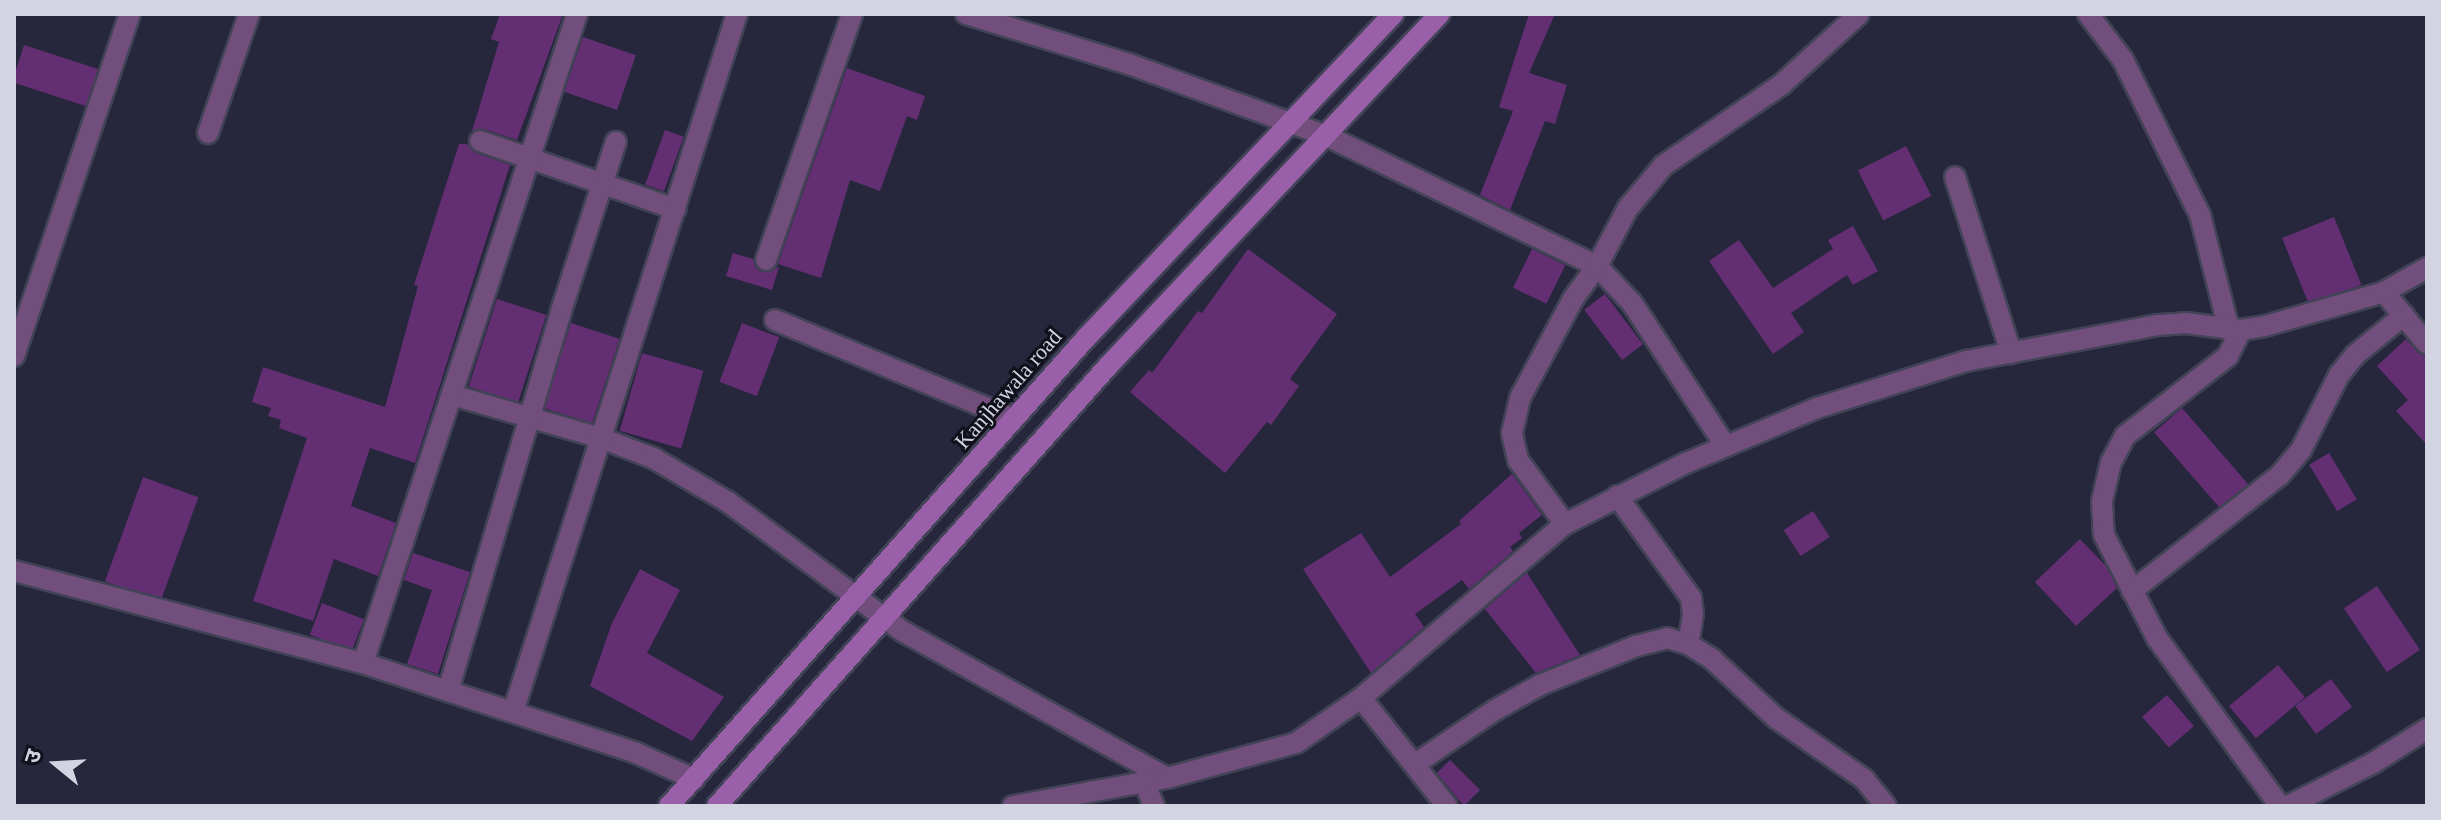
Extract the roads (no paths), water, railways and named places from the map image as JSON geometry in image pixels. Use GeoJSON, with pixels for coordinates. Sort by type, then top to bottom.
{"type":"FeatureCollection","features":[{"type":"Feature","properties":{"kind":"main road","name":"Kanjhawala road"},"geometry":{"type":"LineString","coordinates":[[669,806],[1086,338],[1394,14]]}},
{"type":"Feature","properties":{"kind":"main road"},"geometry":{"type":"LineString","coordinates":[[717,806],[1108,366],[1440,14]]}},
{"type":"Feature","properties":{"kind":"street"},"geometry":{"type":"LineString","coordinates":[[14,356],[130,14]]}},
{"type":"Feature","properties":{"kind":"street"},"geometry":{"type":"LineString","coordinates":[[208,133],[249,14]]}},
{"type":"Feature","properties":{"kind":"street"},"geometry":{"type":"LineString","coordinates":[[363,663],[577,14]]}},
{"type":"Feature","properties":{"kind":"street"},"geometry":{"type":"LineString","coordinates":[[513,712],[737,14]]}},
{"type":"Feature","properties":{"kind":"street"},"geometry":{"type":"LineString","coordinates":[[766,260],[852,14]]}},
{"type":"Feature","properties":{"kind":"street"},"geometry":{"type":"LineString","coordinates":[[966,14],[1035,34],[1327,136],[1597,266],[1632,303],[1725,445]]}},
{"type":"Feature","properties":{"kind":"street"},"geometry":{"type":"LineString","coordinates":[[1035,34],[1042,14]]}},
{"type":"Feature","properties":{"kind":"street"},"geometry":{"type":"LineString","coordinates":[[1565,524],[1518,460],[1512,433],[1520,398],[1573,299],[1597,266],[1628,208],[1664,165],[1781,85],[1859,14]]}},
{"type":"Feature","properties":{"kind":"street"},"geometry":{"type":"LineString","coordinates":[[2088,14],[2123,60],[2200,215],[2235,330],[2228,356],[2125,436],[2111,462],[2102,501],[2104,535],[2157,638],[2280,806]]}},
{"type":"Feature","properties":{"kind":"street"},"geometry":{"type":"LineString","coordinates":[[480,141],[675,209]]}},
{"type":"Feature","properties":{"kind":"street"},"geometry":{"type":"LineString","coordinates":[[448,691],[529,418],[616,142]]}},
{"type":"Feature","properties":{"kind":"street"},"geometry":{"type":"LineString","coordinates":[[1955,177],[2011,353]]}},
{"type":"Feature","properties":{"kind":"street"},"geometry":{"type":"LineString","coordinates":[[1013,806],[1167,778],[1296,743],[1361,698],[1565,524],[1725,445],[1891,382],[2011,353],[2159,325],[2196,324],[2235,330],[2384,292],[2427,268]]}},
{"type":"Feature","properties":{"kind":"street"},"geometry":{"type":"LineString","coordinates":[[2384,292],[2427,344]]}},
{"type":"Feature","properties":{"kind":"street"},"geometry":{"type":"LineString","coordinates":[[2132,591],[2280,475],[2301,450],[2339,375],[2355,355],[2404,315]]}},
{"type":"Feature","properties":{"kind":"street"},"geometry":{"type":"LineString","coordinates":[[775,320],[1014,419]]}},
{"type":"Feature","properties":{"kind":"street"},"geometry":{"type":"LineString","coordinates":[[452,395],[601,438],[653,458],[728,502],[886,619],[961,665],[1167,778]]}},
{"type":"Feature","properties":{"kind":"street"},"geometry":{"type":"LineString","coordinates":[[1617,496],[1691,598],[1693,614],[1688,644]]}},
{"type":"Feature","properties":{"kind":"street"},"geometry":{"type":"LineString","coordinates":[[14,571],[363,663],[664,763],[694,779]]}},
{"type":"Feature","properties":{"kind":"street"},"geometry":{"type":"LineString","coordinates":[[1415,764],[1495,710],[1577,668],[1667,638],[1688,644],[1712,659],[1786,726],[1838,758],[1864,779],[1886,806]]}},
{"type":"Feature","properties":{"kind":"street"},"geometry":{"type":"LineString","coordinates":[[1361,698],[1447,806]]}},
{"type":"Feature","properties":{"kind":"street"},"geometry":{"type":"LineString","coordinates":[[2288,806],[2373,763],[2427,729]]}},
{"type":"Feature","properties":{"kind":"street"},"geometry":{"type":"LineString","coordinates":[[1144,782],[1154,806]]}}]}
